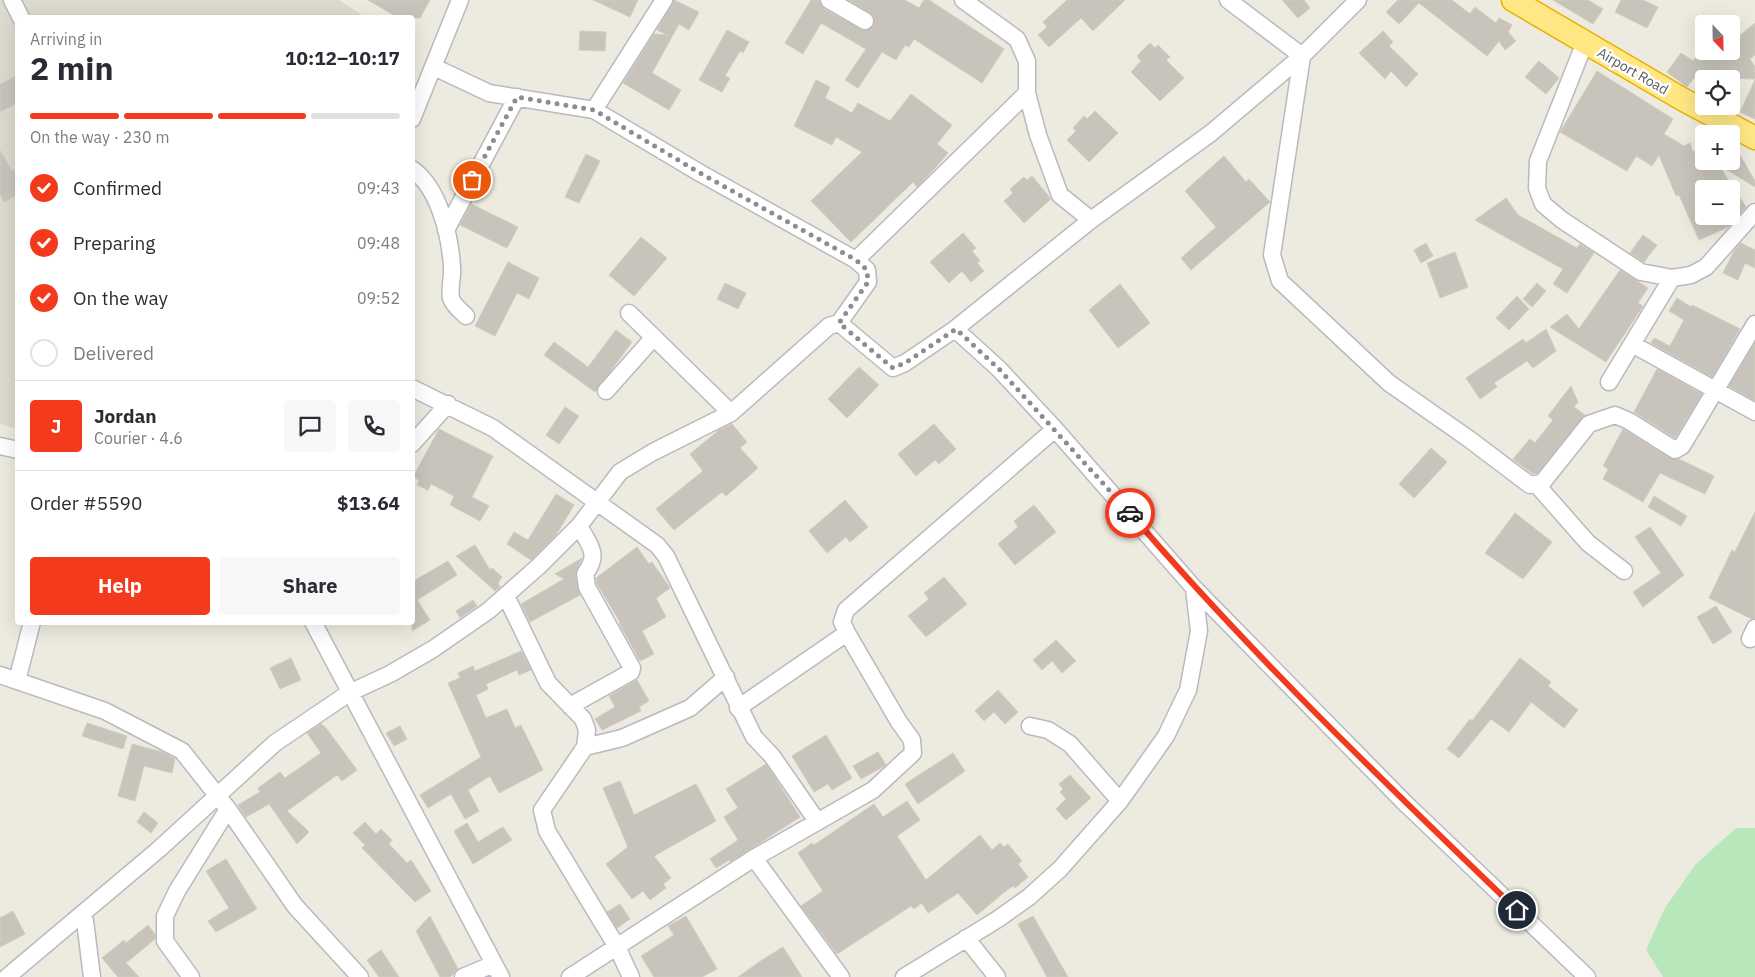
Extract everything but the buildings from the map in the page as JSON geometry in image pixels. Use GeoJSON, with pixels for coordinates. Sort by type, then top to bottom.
{"type":"FeatureCollection","features":[{"type":"Feature","properties":{"kind":"highway","name":"Airport Road"},"geometry":{"type":"LineString","coordinates":[[1513,0],[1682,99],[1755,138]]}},
{"type":"Feature","properties":{"kind":"street"},"geometry":{"type":"LineString","coordinates":[[12,0],[20,15]]}},
{"type":"Feature","properties":{"kind":"street"},"geometry":{"type":"LineString","coordinates":[[415,112],[460,0]]}},
{"type":"Feature","properties":{"kind":"street"},"geometry":{"type":"LineString","coordinates":[[594,110],[664,0]]}},
{"type":"Feature","properties":{"kind":"street"},"geometry":{"type":"LineString","coordinates":[[829,0],[865,21]]}},
{"type":"Feature","properties":{"kind":"street"},"geometry":{"type":"LineString","coordinates":[[963,0],[1017,39],[1027,61],[1027,93],[1038,135],[1060,195],[1091,220]]}},
{"type":"Feature","properties":{"kind":"street"},"geometry":{"type":"LineString","coordinates":[[1228,0],[1302,56]]}},
{"type":"Feature","properties":{"kind":"street"},"geometry":{"type":"LineString","coordinates":[[839,323],[893,368],[905,363],[956,329],[1091,220],[1211,133],[1302,56],[1358,0]]}},
{"type":"Feature","properties":{"kind":"street"},"geometry":{"type":"LineString","coordinates":[[1585,42],[1538,161],[1537,188],[1543,204],[1562,220],[1641,272],[1672,278],[1691,275],[1706,268],[1753,220]]}},
{"type":"Feature","properties":{"kind":"street"},"geometry":{"type":"LineString","coordinates":[[1302,56],[1272,255],[1280,281],[1389,383],[1469,439],[1530,485],[1536,486],[1542,483],[1589,424],[1615,415],[1629,421],[1675,450],[1682,446],[1714,388],[1755,324]]}},
{"type":"Feature","properties":{"kind":"street"},"geometry":{"type":"LineString","coordinates":[[7,977],[82,914],[275,743],[350,693],[390,674],[433,649],[488,611],[540,566],[579,526],[620,472],[653,452],[731,413],[814,338],[829,326],[839,323],[868,282],[867,270],[856,260],[700,173],[594,110],[488,93],[434,67]]}},
{"type":"Feature","properties":{"kind":"street"},"geometry":{"type":"LineString","coordinates":[[856,260],[1027,93]]}},
{"type":"Feature","properties":{"kind":"street"},"geometry":{"type":"LineString","coordinates":[[446,230],[517,97]]}},
{"type":"Feature","properties":{"kind":"street"},"geometry":{"type":"LineString","coordinates":[[415,172],[430,187],[446,230],[452,267],[451,297],[454,304],[466,316]]}},
{"type":"Feature","properties":{"kind":"street"},"geometry":{"type":"LineString","coordinates":[[1609,382],[1672,278]]}},
{"type":"Feature","properties":{"kind":"street"},"geometry":{"type":"LineString","coordinates":[[629,313],[731,413]]}},
{"type":"Feature","properties":{"kind":"street"},"geometry":{"type":"LineString","coordinates":[[956,329],[999,369],[1055,429],[1194,588],[1405,803],[1587,977]]}},
{"type":"Feature","properties":{"kind":"street"},"geometry":{"type":"LineString","coordinates":[[606,391],[654,336]]}},
{"type":"Feature","properties":{"kind":"street"},"geometry":{"type":"LineString","coordinates":[[1632,344],[1755,412]]}},
{"type":"Feature","properties":{"kind":"street"},"geometry":{"type":"LineString","coordinates":[[415,389],[448,404],[493,428],[597,502],[640,530],[658,545],[666,556],[679,586],[726,677],[738,708],[754,737],[772,756],[817,821]]}},
{"type":"Feature","properties":{"kind":"street"},"geometry":{"type":"LineString","coordinates":[[415,441],[448,404]]}},
{"type":"Feature","properties":{"kind":"street"},"geometry":{"type":"LineString","coordinates":[[570,977],[754,858],[873,790],[913,753],[912,740],[899,722],[847,633],[842,622],[846,610],[1055,429]]}},
{"type":"Feature","properties":{"kind":"street"},"geometry":{"type":"LineString","coordinates":[[0,446],[15,449]]}},
{"type":"Feature","properties":{"kind":"street"},"geometry":{"type":"LineString","coordinates":[[1536,486],[1588,542],[1624,571]]}},
{"type":"Feature","properties":{"kind":"street"},"geometry":{"type":"LineString","coordinates":[[570,706],[630,672],[632,668],[587,587],[585,574],[594,563],[593,553],[579,526]]}},
{"type":"Feature","properties":{"kind":"street"},"geometry":{"type":"LineString","coordinates":[[904,977],[998,919],[1041,886],[1060,869],[1120,801],[1166,736],[1188,690],[1199,631],[1194,588]]}},
{"type":"Feature","properties":{"kind":"street"},"geometry":{"type":"LineString","coordinates":[[506,596],[548,683],[583,719],[587,730],[585,747],[542,810],[547,830],[617,947],[631,977]]}},
{"type":"Feature","properties":{"kind":"street"},"geometry":{"type":"LineString","coordinates":[[17,681],[31,625]]}},
{"type":"Feature","properties":{"kind":"street"},"geometry":{"type":"LineString","coordinates":[[314,625],[497,970],[463,977]]}},
{"type":"Feature","properties":{"kind":"street"},"geometry":{"type":"LineString","coordinates":[[738,708],[847,633]]}},
{"type":"Feature","properties":{"kind":"street"},"geometry":{"type":"LineString","coordinates":[[0,675],[106,711],[182,750],[228,809],[295,906],[360,977]]}},
{"type":"Feature","properties":{"kind":"street"},"geometry":{"type":"LineString","coordinates":[[585,747],[622,738],[690,708],[726,677]]}},
{"type":"Feature","properties":{"kind":"street"},"geometry":{"type":"LineString","coordinates":[[1030,726],[1048,730],[1070,744],[1120,801]]}},
{"type":"Feature","properties":{"kind":"street"},"geometry":{"type":"LineString","coordinates":[[192,977],[165,941],[165,916],[177,891],[228,809]]}},
{"type":"Feature","properties":{"kind":"street"},"geometry":{"type":"LineString","coordinates":[[754,858],[842,977]]}},
{"type":"Feature","properties":{"kind":"street"},"geometry":{"type":"LineString","coordinates":[[82,914],[85,921],[92,977]]}},
{"type":"Feature","properties":{"kind":"street"},"geometry":{"type":"LineString","coordinates":[[966,938],[996,977]]}},
{"type":"Feature","properties":{"kind":"shaded area"},"geometry":{"type":"Polygon","coordinates":[[[0,0],[339,0],[362,15],[15,15],[15,428],[0,424],[0,0]]]}},
{"type":"Feature","properties":{"kind":"green space"},"geometry":{"type":"Polygon","coordinates":[[[1736,828],[1755,828],[1755,977],[1663,977],[1646,950],[1665,908],[1695,865],[1736,828]]]}},
{"type":"Feature","properties":{"kind":"way so far"},"geometry":{"type":"LineString","coordinates":[[472,180],[517,97],[538,99],[594,110],[700,173],[856,260],[867,270],[868,282],[839,323],[893,368],[905,363],[956,329],[999,369],[1130,513]]}},
{"type":"Feature","properties":{"kind":"route"},"geometry":{"type":"LineString","coordinates":[[1130,513],[1194,588],[1405,803],[1517,910]]}}]}
